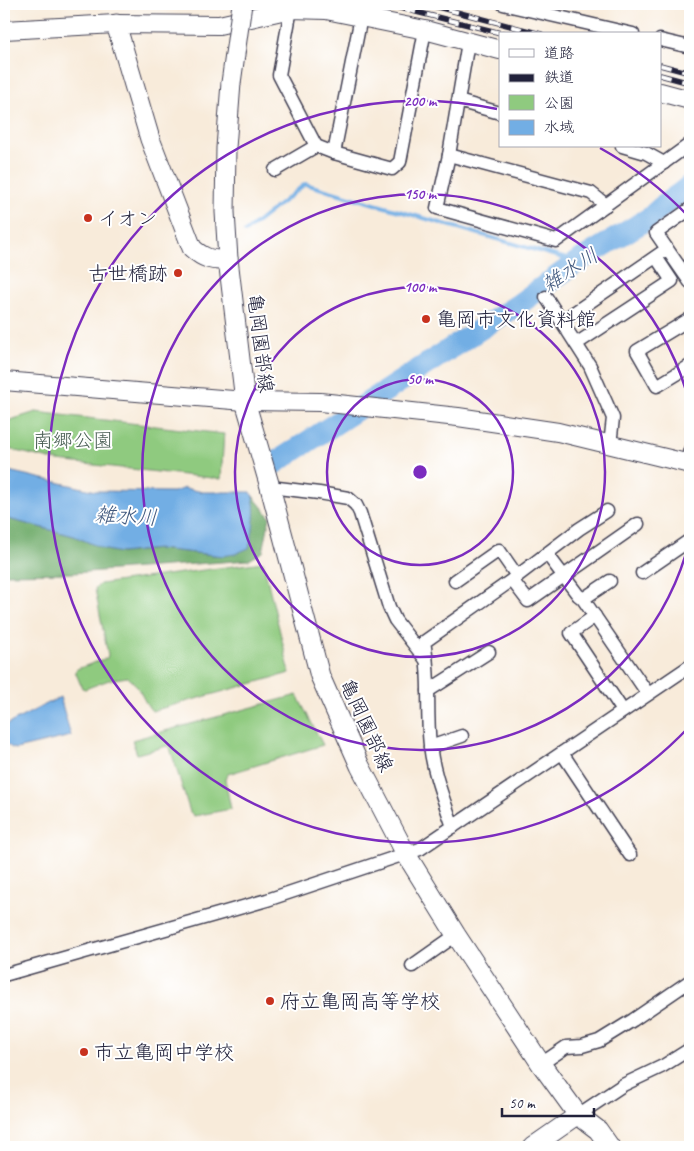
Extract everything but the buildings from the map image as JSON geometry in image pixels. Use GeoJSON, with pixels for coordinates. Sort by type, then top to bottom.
{"type":"FeatureCollection","features":[{"type":"Feature","properties":{"kind":"main road","name":"亀岡園部線"},"geometry":{"type":"LineString","coordinates":[[242,4],[231,84],[226,148],[228,260],[245,402],[270,487],[320,676],[360,766],[406,854],[456,935],[541,1064],[578,1115],[598,1130],[610,1147]]}},
{"type":"Feature","properties":{"kind":"main road"},"geometry":{"type":"LineString","coordinates":[[116,24],[150,139],[192,248],[199,255],[207,259],[228,260]]}},
{"type":"Feature","properties":{"kind":"street"},"geometry":{"type":"LineString","coordinates":[[503,4],[624,32]]}},
{"type":"Feature","properties":{"kind":"street"},"geometry":{"type":"LineString","coordinates":[[291,9],[279,75],[316,146],[392,169],[400,162],[425,30]]}},
{"type":"Feature","properties":{"kind":"street"},"geometry":{"type":"LineString","coordinates":[[4,30],[116,24],[219,25],[291,9],[326,10],[425,30],[499,50]]}},
{"type":"Feature","properties":{"kind":"street"},"geometry":{"type":"LineString","coordinates":[[334,153],[361,17]]}},
{"type":"Feature","properties":{"kind":"street"},"geometry":{"type":"LineString","coordinates":[[662,40],[690,47]]}},
{"type":"Feature","properties":{"kind":"street"},"geometry":{"type":"LineString","coordinates":[[468,42],[449,155],[437,208],[556,241],[690,144]]}},
{"type":"Feature","properties":{"kind":"street"},"geometry":{"type":"LineString","coordinates":[[662,93],[690,100]]}},
{"type":"Feature","properties":{"kind":"street"},"geometry":{"type":"LineString","coordinates":[[458,101],[499,113]]}},
{"type":"Feature","properties":{"kind":"street"},"geometry":{"type":"LineString","coordinates":[[275,170],[316,146]]}},
{"type":"Feature","properties":{"kind":"street"},"geometry":{"type":"LineString","coordinates":[[629,148],[646,153],[664,163]]}},
{"type":"Feature","properties":{"kind":"street"},"geometry":{"type":"LineString","coordinates":[[449,155],[591,193],[606,205]]}},
{"type":"Feature","properties":{"kind":"street"},"geometry":{"type":"LineString","coordinates":[[690,209],[656,233],[690,282]]}},
{"type":"Feature","properties":{"kind":"street"},"geometry":{"type":"LineString","coordinates":[[562,321],[667,249]]}},
{"type":"Feature","properties":{"kind":"street"},"geometry":{"type":"LineString","coordinates":[[576,344],[672,281],[656,257]]}},
{"type":"Feature","properties":{"kind":"street"},"geometry":{"type":"LineString","coordinates":[[546,297],[590,366],[613,418],[610,445]]}},
{"type":"Feature","properties":{"kind":"street"},"geometry":{"type":"LineString","coordinates":[[690,319],[637,351],[657,386],[690,366]]}},
{"type":"Feature","properties":{"kind":"street"},"geometry":{"type":"LineString","coordinates":[[4,381],[245,402],[320,402],[439,415],[558,432],[610,445],[689,459]]}},
{"type":"Feature","properties":{"kind":"street"},"geometry":{"type":"LineString","coordinates":[[270,487],[348,498],[356,505],[389,607],[395,620],[428,662]]}},
{"type":"Feature","properties":{"kind":"street"},"geometry":{"type":"LineString","coordinates":[[453,827],[439,786],[430,747],[428,662],[424,642],[515,578],[579,529],[607,511]]}},
{"type":"Feature","properties":{"kind":"street"},"geometry":{"type":"LineString","coordinates":[[455,581],[499,550],[528,601],[638,524]]}},
{"type":"Feature","properties":{"kind":"street"},"geometry":{"type":"LineString","coordinates":[[642,573],[690,540]]}},
{"type":"Feature","properties":{"kind":"street"},"geometry":{"type":"LineString","coordinates":[[547,554],[595,616],[648,694]]}},
{"type":"Feature","properties":{"kind":"street"},"geometry":{"type":"LineString","coordinates":[[583,600],[610,581]]}},
{"type":"Feature","properties":{"kind":"street"},"geometry":{"type":"LineString","coordinates":[[595,616],[571,633],[623,711]]}},
{"type":"Feature","properties":{"kind":"street"},"geometry":{"type":"LineString","coordinates":[[428,691],[489,652]]}},
{"type":"Feature","properties":{"kind":"street"},"geometry":{"type":"LineString","coordinates":[[4,975],[267,900],[420,849],[690,666]]}},
{"type":"Feature","properties":{"kind":"street"},"geometry":{"type":"LineString","coordinates":[[430,747],[462,736]]}},
{"type":"Feature","properties":{"kind":"street"},"geometry":{"type":"LineString","coordinates":[[562,753],[630,855]]}},
{"type":"Feature","properties":{"kind":"street"},"geometry":{"type":"LineString","coordinates":[[412,966],[456,935]]}},
{"type":"Feature","properties":{"kind":"street"},"geometry":{"type":"LineString","coordinates":[[541,1064],[566,1048],[599,1040],[633,1020],[690,980]]}},
{"type":"Feature","properties":{"kind":"street"},"geometry":{"type":"LineString","coordinates":[[532,1147],[623,1085],[662,1066],[690,1049]]}},
{"type":"Feature","properties":{"kind":"green space","name":"南郷公園"},"geometry":{"type":"Polygon","coordinates":[[[36,412],[224,434],[221,479],[58,461],[4,448],[4,422],[36,412]]]}},
{"type":"Feature","properties":{"kind":"green space"},"geometry":{"type":"Polygon","coordinates":[[[253,496],[270,517],[263,552],[249,560],[73,573],[4,574],[4,518],[74,536],[106,550],[121,553],[158,549],[223,556],[253,526],[253,496]]]}},
{"type":"Feature","properties":{"kind":"green space"},"geometry":{"type":"Polygon","coordinates":[[[263,562],[290,673],[152,711],[135,684],[127,677],[109,680],[85,689],[82,688],[75,671],[107,658],[108,655],[95,589],[100,584],[263,562]]]}},
{"type":"Feature","properties":{"kind":"green space"},"geometry":{"type":"Polygon","coordinates":[[[297,695],[323,745],[228,774],[225,779],[231,809],[194,816],[190,812],[170,748],[167,746],[137,754],[132,740],[297,695]]]}},
{"type":"Feature","properties":{"kind":"water"},"geometry":{"type":"Polygon","coordinates":[[[4,470],[96,491],[174,492],[184,488],[203,492],[251,492],[254,512],[249,548],[235,554],[223,556],[158,549],[121,553],[106,550],[74,536],[4,518],[4,470]]]}},
{"type":"Feature","properties":{"kind":"water"},"geometry":{"type":"Polygon","coordinates":[[[60,697],[71,736],[16,749],[9,746],[5,737],[4,726],[60,697]]]}},
{"type":"Feature","properties":{"kind":"waterway"},"geometry":{"type":"LineString","coordinates":[[245,232],[305,184],[577,262]]}},
{"type":"Feature","properties":{"kind":"waterway","name":"雑水川"},"geometry":{"type":"LineString","coordinates":[[272,465],[519,304],[577,262],[651,217],[690,185]]}},
{"type":"Feature","properties":{"kind":"railway"},"geometry":{"type":"LineString","coordinates":[[384,4],[499,33]]}},
{"type":"Feature","properties":{"kind":"railway"},"geometry":{"type":"LineString","coordinates":[[426,4],[533,32]]}},
{"type":"Feature","properties":{"kind":"railway"},"geometry":{"type":"LineString","coordinates":[[662,66],[690,73]]}},
{"type":"Feature","properties":{"kind":"railway"},"geometry":{"type":"LineString","coordinates":[[662,76],[690,83]]}},
{"type":"Feature","properties":{"kind":"place","name":"イオン"},"geometry":{"type":"Point","coordinates":[88,218]}},
{"type":"Feature","properties":{"kind":"place","name":"古世橋跡"},"geometry":{"type":"Point","coordinates":[178,273]}},
{"type":"Feature","properties":{"kind":"place","name":"亀岡市文化資料館"},"geometry":{"type":"Point","coordinates":[426,319]}},
{"type":"Feature","properties":{"kind":"place","name":"府立亀岡高等学校"},"geometry":{"type":"Point","coordinates":[270,1001]}},
{"type":"Feature","properties":{"kind":"place","name":"市立亀岡中学校"},"geometry":{"type":"Point","coordinates":[84,1052]}}]}
